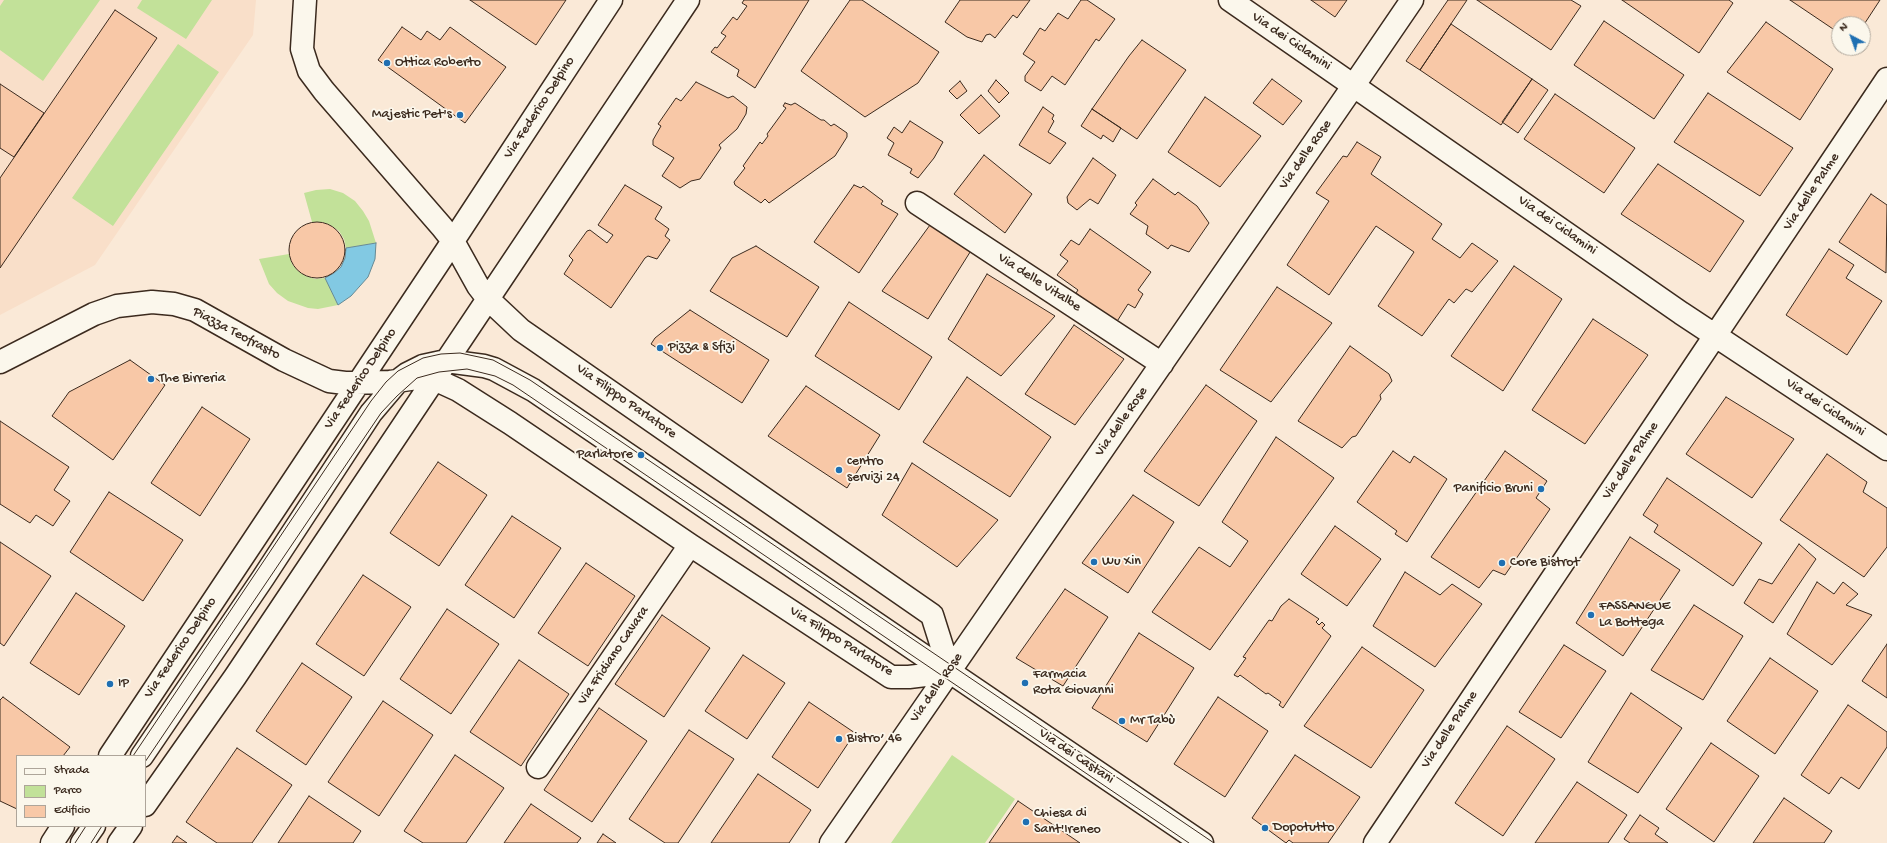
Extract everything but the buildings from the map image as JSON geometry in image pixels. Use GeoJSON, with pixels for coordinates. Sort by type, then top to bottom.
{"type":"FeatureCollection","features":[{"type":"Feature","properties":{"kind":"street"},"geometry":{"type":"LineString","coordinates":[[304,0],[302,49],[312,75],[324,91],[425,206],[453,241]]}},
{"type":"Feature","properties":{"kind":"street","name":"Via Federico Delpino"},"geometry":{"type":"LineString","coordinates":[[111,755],[453,241],[611,0]]}},
{"type":"Feature","properties":{"kind":"street"},"geometry":{"type":"LineString","coordinates":[[146,804],[235,677],[688,0]]}},
{"type":"Feature","properties":{"kind":"street","name":"Via dei Ciclamini"},"geometry":{"type":"LineString","coordinates":[[1230,0],[1715,335],[1887,450]]}},
{"type":"Feature","properties":{"kind":"street","name":"Via delle Rose"},"geometry":{"type":"LineString","coordinates":[[831,843],[1412,0]]}},
{"type":"Feature","properties":{"kind":"street","name":"Via delle Palme"},"geometry":{"type":"LineString","coordinates":[[1375,843],[1887,78]]}},
{"type":"Feature","properties":{"kind":"street","name":"Via delle Vitalbe"},"geometry":{"type":"LineString","coordinates":[[917,202],[1162,364]]}},
{"type":"Feature","properties":{"kind":"street","name":"Via Filippo Parlatore"},"geometry":{"type":"LineString","coordinates":[[434,379],[458,390],[510,423],[690,545],[891,676],[908,677],[950,672],[932,614],[521,330],[488,300],[478,286],[453,241]]}},
{"type":"Feature","properties":{"kind":"street","name":"Piazza Teofrasto"},"geometry":{"type":"LineString","coordinates":[[0,362],[94,314],[117,306],[152,302],[174,304],[195,310],[312,374],[329,381],[359,382],[424,378],[434,379]]}},
{"type":"Feature","properties":{"kind":"street","name":"Via Federico Delpino"},"geometry":{"type":"LineString","coordinates":[[143,755],[263,578],[362,425],[399,380],[423,366],[446,361]]}},
{"type":"Feature","properties":{"kind":"street","name":"Via dei Castani"},"geometry":{"type":"LineString","coordinates":[[446,361],[484,366],[494,369],[533,390],[1202,843]]}},
{"type":"Feature","properties":{"kind":"street","name":"Via Fridiano Cavara"},"geometry":{"type":"LineString","coordinates":[[538,767],[690,545]]}},
{"type":"Feature","properties":{"kind":"street"},"geometry":{"type":"LineString","coordinates":[[52,843],[62,827]]}},
{"type":"Feature","properties":{"kind":"street"},"geometry":{"type":"LineString","coordinates":[[82,843],[93,827]]}},
{"type":"Feature","properties":{"kind":"street"},"geometry":{"type":"LineString","coordinates":[[119,843],[130,827]]}},
{"type":"Feature","properties":{"kind":"shaded area"},"geometry":{"type":"Polygon","coordinates":[[[0,0],[256,0],[253,35],[95,265],[0,315],[0,0]]]}},
{"type":"Feature","properties":{"kind":"green space"},"geometry":{"type":"Polygon","coordinates":[[[4,0],[100,0],[43,81],[0,50],[0,6],[4,0]]]}},
{"type":"Feature","properties":{"kind":"green space"},"geometry":{"type":"Polygon","coordinates":[[[142,0],[212,0],[186,39],[137,8],[142,0]]]}},
{"type":"Feature","properties":{"kind":"green space"},"geometry":{"type":"Polygon","coordinates":[[[178,44],[219,72],[113,226],[72,198],[178,44]]]}},
{"type":"Feature","properties":{"kind":"green space"},"geometry":{"type":"Polygon","coordinates":[[[330,189],[343,193],[355,201],[369,221],[376,243],[346,248],[344,239],[339,231],[322,222],[312,222],[304,193],[330,189]]]}},
{"type":"Feature","properties":{"kind":"green space"},"geometry":{"type":"Polygon","coordinates":[[[289,254],[292,264],[298,271],[315,279],[325,278],[338,305],[318,309],[308,308],[288,301],[277,293],[269,284],[259,259],[289,254]]]}},
{"type":"Feature","properties":{"kind":"green space"},"geometry":{"type":"Polygon","coordinates":[[[952,755],[1015,799],[985,843],[891,843],[952,755]]]}},
{"type":"Feature","properties":{"kind":"water"},"geometry":{"type":"Polygon","coordinates":[[[376,243],[375,259],[368,277],[351,296],[338,305],[325,278],[341,267],[345,258],[346,248],[376,243]]]}},
{"type":"Feature","properties":{"kind":"tram line"},"geometry":{"type":"LineString","coordinates":[[134,755],[371,401],[386,382],[398,371],[423,358],[441,354],[460,353],[493,360],[530,380],[1214,843]]}},
{"type":"Feature","properties":{"kind":"tram line"},"geometry":{"type":"LineString","coordinates":[[146,761],[381,413],[417,378],[439,372],[467,369],[495,376],[513,385],[1189,843]]}},
{"type":"Feature","properties":{"kind":"tram line"},"geometry":{"type":"LineString","coordinates":[[75,843],[85,827]]}},
{"type":"Feature","properties":{"kind":"tram line"},"geometry":{"type":"LineString","coordinates":[[91,843],[101,827]]}},
{"type":"Feature","properties":{"kind":"place","name":"Ottica Roberto"},"geometry":{"type":"Point","coordinates":[387,63]}},
{"type":"Feature","properties":{"kind":"place","name":"Majestic Pet's"},"geometry":{"type":"Point","coordinates":[460,115]}},
{"type":"Feature","properties":{"kind":"place","name":"Pizza & Sfizi"},"geometry":{"type":"Point","coordinates":[660,348]}},
{"type":"Feature","properties":{"kind":"place","name":"The Birreria"},"geometry":{"type":"Point","coordinates":[151,379]}},
{"type":"Feature","properties":{"kind":"place","name":"Parlatore"},"geometry":{"type":"Point","coordinates":[641,455]}},
{"type":"Feature","properties":{"kind":"place","name":"centro servizi 24"},"geometry":{"type":"Point","coordinates":[839,470]}},
{"type":"Feature","properties":{"kind":"place","name":"Panificio Bruni"},"geometry":{"type":"Point","coordinates":[1541,489]}},
{"type":"Feature","properties":{"kind":"place","name":"Wu Xin"},"geometry":{"type":"Point","coordinates":[1094,562]}},
{"type":"Feature","properties":{"kind":"place","name":"Core Bistrot"},"geometry":{"type":"Point","coordinates":[1502,563]}},
{"type":"Feature","properties":{"kind":"place","name":"FASSANGUE La Bottega"},"geometry":{"type":"Point","coordinates":[1591,615]}},
{"type":"Feature","properties":{"kind":"place","name":"Farmacia Rota Giovanni"},"geometry":{"type":"Point","coordinates":[1025,683]}},
{"type":"Feature","properties":{"kind":"place","name":"IP"},"geometry":{"type":"Point","coordinates":[110,684]}},
{"type":"Feature","properties":{"kind":"place","name":"Mr Tabù"},"geometry":{"type":"Point","coordinates":[1122,721]}},
{"type":"Feature","properties":{"kind":"place","name":"Bistro’ 46"},"geometry":{"type":"Point","coordinates":[839,739]}},
{"type":"Feature","properties":{"kind":"place","name":"Chiesa di Sant'Ireneo"},"geometry":{"type":"Point","coordinates":[1026,822]}},
{"type":"Feature","properties":{"kind":"place","name":"Dopotutto"},"geometry":{"type":"Point","coordinates":[1265,828]}}]}
